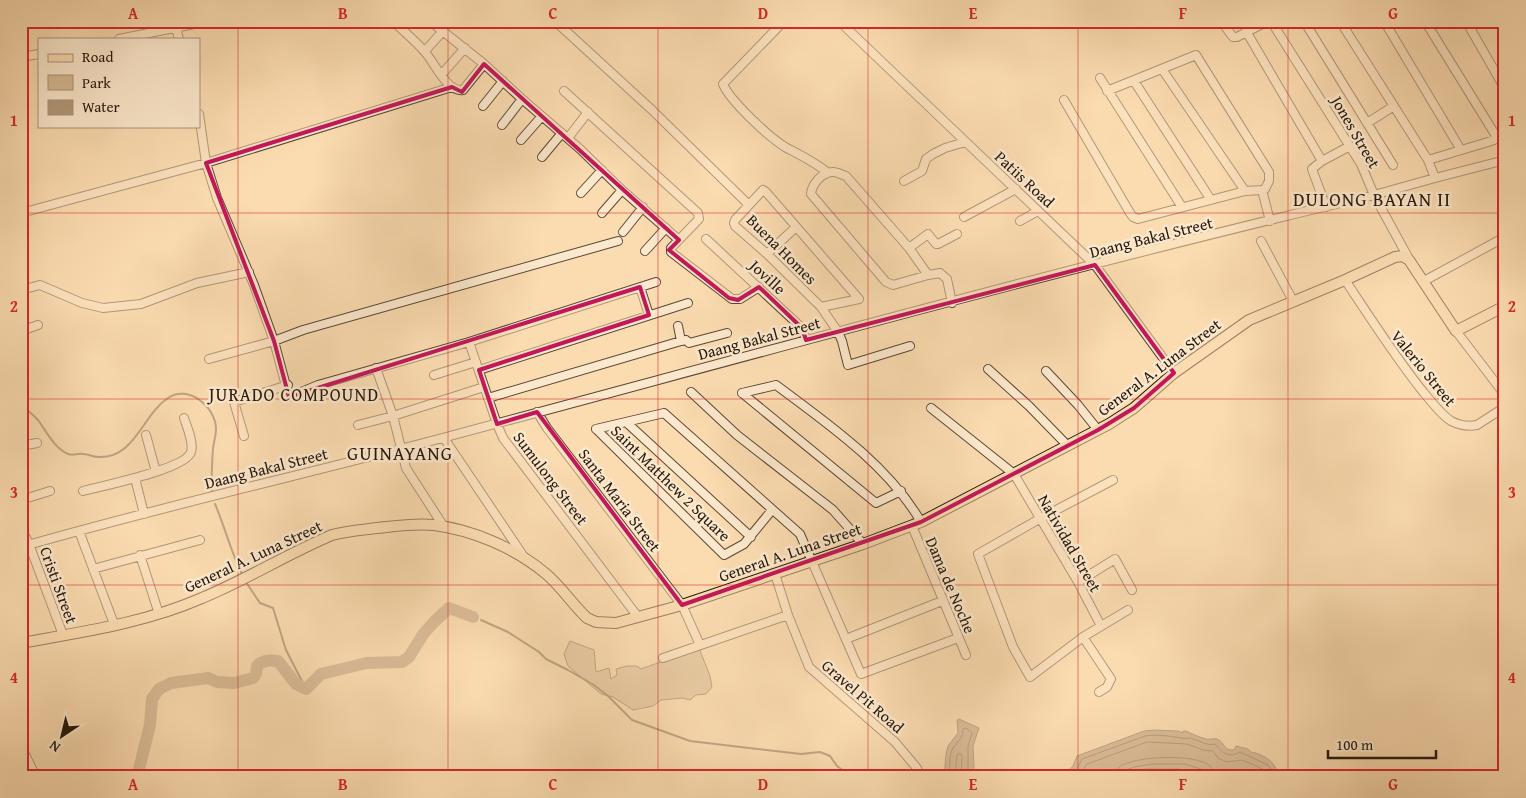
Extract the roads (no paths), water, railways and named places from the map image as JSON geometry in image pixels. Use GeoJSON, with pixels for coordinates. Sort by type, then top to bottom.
{"type":"FeatureCollection","features":[{"type":"Feature","properties":{"kind":"main road","name":"General A. Luna Street"},"geometry":{"type":"LineString","coordinates":[[21,643],[159,614],[202,598],[314,543],[341,533],[411,525],[444,527],[496,543],[545,573],[587,618],[596,622],[616,624],[682,605],[776,574],[916,524],[1098,430],[1134,408],[1174,373],[1249,320],[1345,280],[1394,257],[1403,256],[1410,260]]}},
{"type":"Feature","properties":{"kind":"main road"},"geometry":{"type":"LineString","coordinates":[[1410,260],[1456,331],[1505,306]]}},
{"type":"Feature","properties":{"kind":"street"},"geometry":{"type":"LineString","coordinates":[[124,38],[209,21]]}},
{"type":"Feature","properties":{"kind":"street"},"geometry":{"type":"LineString","coordinates":[[393,21],[425,51],[441,75],[452,87],[460,91],[464,90],[484,64]]}},
{"type":"Feature","properties":{"kind":"street"},"geometry":{"type":"LineString","coordinates":[[430,21],[484,64],[678,240]]}},
{"type":"Feature","properties":{"kind":"street"},"geometry":{"type":"LineString","coordinates":[[555,21],[652,110],[749,205]]}},
{"type":"Feature","properties":{"kind":"street"},"geometry":{"type":"LineString","coordinates":[[784,21],[723,84],[731,97],[766,132],[784,146],[810,160],[828,173]]}},
{"type":"Feature","properties":{"kind":"street","name":"Patiis Road"},"geometry":{"type":"LineString","coordinates":[[839,21],[1096,265],[1174,373]]}},
{"type":"Feature","properties":{"kind":"street"},"geometry":{"type":"LineString","coordinates":[[1222,21],[1233,37],[1246,31],[1322,161]]}},
{"type":"Feature","properties":{"kind":"street","name":"Jones Street"},"geometry":{"type":"LineString","coordinates":[[1246,31],[1270,21],[1361,164],[1374,195],[1410,260]]}},
{"type":"Feature","properties":{"kind":"street"},"geometry":{"type":"LineString","coordinates":[[1304,21],[1393,165]]}},
{"type":"Feature","properties":{"kind":"street"},"geometry":{"type":"LineString","coordinates":[[1340,21],[1428,160],[1435,178]]}},
{"type":"Feature","properties":{"kind":"street"},"geometry":{"type":"LineString","coordinates":[[1384,21],[1461,150]]}},
{"type":"Feature","properties":{"kind":"street"},"geometry":{"type":"LineString","coordinates":[[1425,21],[1496,136],[1494,140],[1428,160]]}},
{"type":"Feature","properties":{"kind":"street"},"geometry":{"type":"LineString","coordinates":[[1466,21],[1505,89]]}},
{"type":"Feature","properties":{"kind":"street"},"geometry":{"type":"LineString","coordinates":[[176,28],[179,38]]}},
{"type":"Feature","properties":{"kind":"street"},"geometry":{"type":"LineString","coordinates":[[425,51],[443,31]]}},
{"type":"Feature","properties":{"kind":"street"},"geometry":{"type":"LineString","coordinates":[[441,75],[465,48]]}},
{"type":"Feature","properties":{"kind":"street"},"geometry":{"type":"LineString","coordinates":[[21,58],[38,54]]}},
{"type":"Feature","properties":{"kind":"street"},"geometry":{"type":"LineString","coordinates":[[1064,100],[1133,217],[1138,219],[1245,191],[1265,189],[1269,181],[1268,172],[1196,55],[1108,92]]}},
{"type":"Feature","properties":{"kind":"street"},"geometry":{"type":"LineString","coordinates":[[1162,69],[1245,191]]}},
{"type":"Feature","properties":{"kind":"street"},"geometry":{"type":"LineString","coordinates":[[1100,78],[1182,207]]}},
{"type":"Feature","properties":{"kind":"street"},"geometry":{"type":"LineString","coordinates":[[483,106],[503,81]]}},
{"type":"Feature","properties":{"kind":"street"},"geometry":{"type":"LineString","coordinates":[[1134,81],[1210,200]]}},
{"type":"Feature","properties":{"kind":"street"},"geometry":{"type":"LineString","coordinates":[[21,213],[206,163],[452,87]]}},
{"type":"Feature","properties":{"kind":"street"},"geometry":{"type":"LineString","coordinates":[[564,91],[698,213],[699,219],[678,240],[670,252],[729,298],[740,299],[759,287]]}},
{"type":"Feature","properties":{"kind":"street"},"geometry":{"type":"LineString","coordinates":[[502,125],[522,99]]}},
{"type":"Feature","properties":{"kind":"street"},"geometry":{"type":"LineString","coordinates":[[1367,123],[1394,106]]}},
{"type":"Feature","properties":{"kind":"street"},"geometry":{"type":"LineString","coordinates":[[542,157],[588,112]]}},
{"type":"Feature","properties":{"kind":"street"},"geometry":{"type":"LineString","coordinates":[[522,140],[542,116]]}},
{"type":"Feature","properties":{"kind":"street"},"geometry":{"type":"LineString","coordinates":[[200,121],[206,163],[217,198],[249,272],[274,341],[288,386],[289,397],[318,385],[469,342],[656,282]]}},
{"type":"Feature","properties":{"kind":"street"},"geometry":{"type":"LineString","coordinates":[[904,181],[922,172],[926,159],[933,154],[965,142]]}},
{"type":"Feature","properties":{"kind":"street"},"geometry":{"type":"LineString","coordinates":[[1326,207],[1312,171],[1313,167],[1350,146]]}},
{"type":"Feature","properties":{"kind":"street","name":"Daang Bakal Street"},"geometry":{"type":"LineString","coordinates":[[25,546],[214,495],[444,438],[806,340],[1505,160]]}},
{"type":"Feature","properties":{"kind":"street"},"geometry":{"type":"LineString","coordinates":[[581,193],[602,170]]}},
{"type":"Feature","properties":{"kind":"street"},"geometry":{"type":"LineString","coordinates":[[928,275],[908,248],[846,176],[835,172],[828,173],[811,187],[811,194],[882,278],[893,285],[940,273],[947,279],[952,303]]}},
{"type":"Feature","properties":{"kind":"street"},"geometry":{"type":"LineString","coordinates":[[964,217],[1016,189]]}},
{"type":"Feature","properties":{"kind":"street"},"geometry":{"type":"LineString","coordinates":[[602,213],[622,190]]}},
{"type":"Feature","properties":{"kind":"street","name":"Buena Homes"},"geometry":{"type":"LineString","coordinates":[[796,227],[763,190],[734,223],[821,307],[838,332],[848,365],[910,346]]}},
{"type":"Feature","properties":{"kind":"street"},"geometry":{"type":"LineString","coordinates":[[1262,190],[1270,221]]}},
{"type":"Feature","properties":{"kind":"street"},"geometry":{"type":"LineString","coordinates":[[623,232],[643,207]]}},
{"type":"Feature","properties":{"kind":"street"},"geometry":{"type":"LineString","coordinates":[[1020,221],[1038,210]]}},
{"type":"Feature","properties":{"kind":"street"},"geometry":{"type":"LineString","coordinates":[[767,254],[796,227],[859,299],[821,307]]}},
{"type":"Feature","properties":{"kind":"street"},"geometry":{"type":"LineString","coordinates":[[645,251],[666,228]]}},
{"type":"Feature","properties":{"kind":"street"},"geometry":{"type":"LineString","coordinates":[[908,248],[928,234],[936,244],[957,234]]}},
{"type":"Feature","properties":{"kind":"street"},"geometry":{"type":"LineString","coordinates":[[1424,281],[1505,237]]}},
{"type":"Feature","properties":{"kind":"street","name":"Joville"},"geometry":{"type":"LineString","coordinates":[[706,239],[802,328],[806,340]]}},
{"type":"Feature","properties":{"kind":"street"},"geometry":{"type":"LineString","coordinates":[[209,359],[274,341],[304,330],[618,241]]}},
{"type":"Feature","properties":{"kind":"street"},"geometry":{"type":"LineString","coordinates":[[1261,241],[1293,301]]}},
{"type":"Feature","properties":{"kind":"street"},"geometry":{"type":"LineString","coordinates":[[21,290],[40,285],[82,303],[103,308],[141,304],[197,283],[249,272]]}},
{"type":"Feature","properties":{"kind":"street","name":"Valerio Street"},"geometry":{"type":"LineString","coordinates":[[1345,280],[1391,351],[1430,400],[1449,420],[1464,426],[1471,426],[1483,421],[1505,406]]}},
{"type":"Feature","properties":{"kind":"street"},"geometry":{"type":"LineString","coordinates":[[640,287],[649,315]]}},
{"type":"Feature","properties":{"kind":"street"},"geometry":{"type":"LineString","coordinates":[[479,370],[688,303]]}},
{"type":"Feature","properties":{"kind":"street"},"geometry":{"type":"LineString","coordinates":[[21,330],[38,325]]}},
{"type":"Feature","properties":{"kind":"street"},"geometry":{"type":"LineString","coordinates":[[678,326],[682,341]]}},
{"type":"Feature","properties":{"kind":"street"},"geometry":{"type":"LineString","coordinates":[[1456,331],[1505,396]]}},
{"type":"Feature","properties":{"kind":"street"},"geometry":{"type":"LineString","coordinates":[[488,398],[682,341],[686,340],[689,343],[727,333]]}},
{"type":"Feature","properties":{"kind":"street","name":"Sumulong Street"},"geometry":{"type":"LineString","coordinates":[[469,342],[503,438],[638,617]]}},
{"type":"Feature","properties":{"kind":"street"},"geometry":{"type":"LineString","coordinates":[[434,375],[476,362]]}},
{"type":"Feature","properties":{"kind":"street"},"geometry":{"type":"LineString","coordinates":[[376,368],[392,416],[406,468],[444,527]]}},
{"type":"Feature","properties":{"kind":"street"},"geometry":{"type":"LineString","coordinates":[[988,369],[1067,445]]}},
{"type":"Feature","properties":{"kind":"street"},"geometry":{"type":"LineString","coordinates":[[1046,371],[1078,405],[1098,430]]}},
{"type":"Feature","properties":{"kind":"street","name":"Dama de Noche"},"geometry":{"type":"LineString","coordinates":[[901,491],[876,503],[742,393],[776,385],[844,437],[901,491],[916,524],[942,600],[966,655]]}},
{"type":"Feature","properties":{"kind":"street"},"geometry":{"type":"LineString","coordinates":[[244,436],[234,402],[288,386]]}},
{"type":"Feature","properties":{"kind":"street"},"geometry":{"type":"LineString","coordinates":[[358,425],[484,387]]}},
{"type":"Feature","properties":{"kind":"street"},"geometry":{"type":"LineString","coordinates":[[691,392],[737,436],[833,510],[863,544]]}},
{"type":"Feature","properties":{"kind":"street"},"geometry":{"type":"LineString","coordinates":[[930,408],[1014,474]]}},
{"type":"Feature","properties":{"kind":"street","name":"Santa Maria Street"},"geometry":{"type":"LineString","coordinates":[[537,412],[547,428],[682,605],[700,646]]}},
{"type":"Feature","properties":{"kind":"street","name":"Saint Matthew 2 Square"},"geometry":{"type":"LineString","coordinates":[[772,510],[744,544],[724,554],[596,429],[664,413],[800,534],[861,674],[958,638]]}},
{"type":"Feature","properties":{"kind":"street"},"geometry":{"type":"LineString","coordinates":[[83,491],[156,472],[187,460],[192,452],[191,440],[184,418]]}},
{"type":"Feature","properties":{"kind":"street","name":"Saint Matthew 2 Square"},"geometry":{"type":"LineString","coordinates":[[626,422],[751,537]]}},
{"type":"Feature","properties":{"kind":"street"},"geometry":{"type":"LineString","coordinates":[[146,436],[156,472]]}},
{"type":"Feature","properties":{"kind":"street"},"geometry":{"type":"LineString","coordinates":[[444,438],[526,560]]}},
{"type":"Feature","properties":{"kind":"street"},"geometry":{"type":"LineString","coordinates":[[21,446],[37,443]]}},
{"type":"Feature","properties":{"kind":"street","name":"Natividad Street"},"geometry":{"type":"LineString","coordinates":[[1014,474],[1078,582],[1101,626]]}},
{"type":"Feature","properties":{"kind":"street"},"geometry":{"type":"LineString","coordinates":[[135,478],[144,514]]}},
{"type":"Feature","properties":{"kind":"street"},"geometry":{"type":"LineString","coordinates":[[1113,480],[978,554],[1014,647],[1030,677],[1083,637],[1128,610]]}},
{"type":"Feature","properties":{"kind":"street"},"geometry":{"type":"LineString","coordinates":[[21,500],[50,491]]}},
{"type":"Feature","properties":{"kind":"street","name":"Cristi Street"},"geometry":{"type":"LineString","coordinates":[[21,528],[25,546],[63,635]]}},
{"type":"Feature","properties":{"kind":"street"},"geometry":{"type":"LineString","coordinates":[[79,531],[114,624]]}},
{"type":"Feature","properties":{"kind":"street"},"geometry":{"type":"LineString","coordinates":[[93,569],[200,540]]}},
{"type":"Feature","properties":{"kind":"street"},"geometry":{"type":"LineString","coordinates":[[140,556],[159,614]]}},
{"type":"Feature","properties":{"kind":"street"},"geometry":{"type":"LineString","coordinates":[[1078,582],[1115,559],[1132,590]]}},
{"type":"Feature","properties":{"kind":"street","name":"Gravel Pit Road"},"geometry":{"type":"LineString","coordinates":[[776,574],[788,615],[809,667],[895,742],[922,777]]}},
{"type":"Feature","properties":{"kind":"street"},"geometry":{"type":"LineString","coordinates":[[846,639],[942,600]]}},
{"type":"Feature","properties":{"kind":"street"},"geometry":{"type":"LineString","coordinates":[[663,658],[788,615]]}},
{"type":"Feature","properties":{"kind":"street"},"geometry":{"type":"LineString","coordinates":[[1083,637],[1111,679],[1107,687],[1099,692]]}},
{"type":"Feature","properties":{"kind":"street"},"geometry":{"type":"LineString","coordinates":[[21,746],[36,777]]}},
{"type":"Feature","properties":{"kind":"water"},"geometry":{"type":"Polygon","coordinates":[[[959,719],[979,728],[973,746],[974,767],[972,777],[944,777],[948,746],[958,733],[957,720],[959,719]]]}},
{"type":"Feature","properties":{"kind":"water"},"geometry":{"type":"Polygon","coordinates":[[[1155,730],[1183,733],[1183,731],[1186,731],[1206,739],[1217,739],[1230,750],[1234,750],[1236,746],[1248,749],[1269,760],[1284,777],[1227,777],[1223,775],[1204,775],[1178,769],[1145,769],[1122,777],[1061,777],[1073,766],[1077,756],[1144,731],[1155,730]]]}},
{"type":"Feature","properties":{"kind":"waterway"},"geometry":{"type":"LineString","coordinates":[[21,405],[38,420],[63,452],[70,455],[87,454],[98,457],[111,456],[130,444],[159,405],[168,398],[176,394],[192,396],[206,406],[215,421],[212,493]]}},
{"type":"Feature","properties":{"kind":"waterway"},"geometry":{"type":"LineString","coordinates":[[215,504],[243,576]]}},
{"type":"Feature","properties":{"kind":"waterway"},"geometry":{"type":"LineString","coordinates":[[246,582],[260,603],[273,608],[286,650],[306,689]]}},
{"type":"Feature","properties":{"kind":"waterway"},"geometry":{"type":"LineString","coordinates":[[137,777],[150,725],[152,699],[159,689],[171,683],[208,678],[217,682],[234,683],[253,678],[259,664],[278,661],[296,684],[306,689],[321,674],[367,663],[402,662],[409,657],[424,633],[449,608],[473,617]]}},
{"type":"Feature","properties":{"kind":"waterway"},"geometry":{"type":"LineString","coordinates":[[481,620],[508,632],[539,652],[546,659],[594,685],[632,720],[690,741],[801,754],[820,752],[830,756],[837,766],[852,777]]}},
{"type":"Feature","properties":{"kind":"district","name":"DULONG BAYAN II"},"geometry":{"type":"Point","coordinates":[1372,199]}},
{"type":"Feature","properties":{"kind":"district","name":"JURADO COMPOUND"},"geometry":{"type":"Point","coordinates":[294,394]}},
{"type":"Feature","properties":{"kind":"district","name":"GUINAYANG"},"geometry":{"type":"Point","coordinates":[400,453]}}]}
